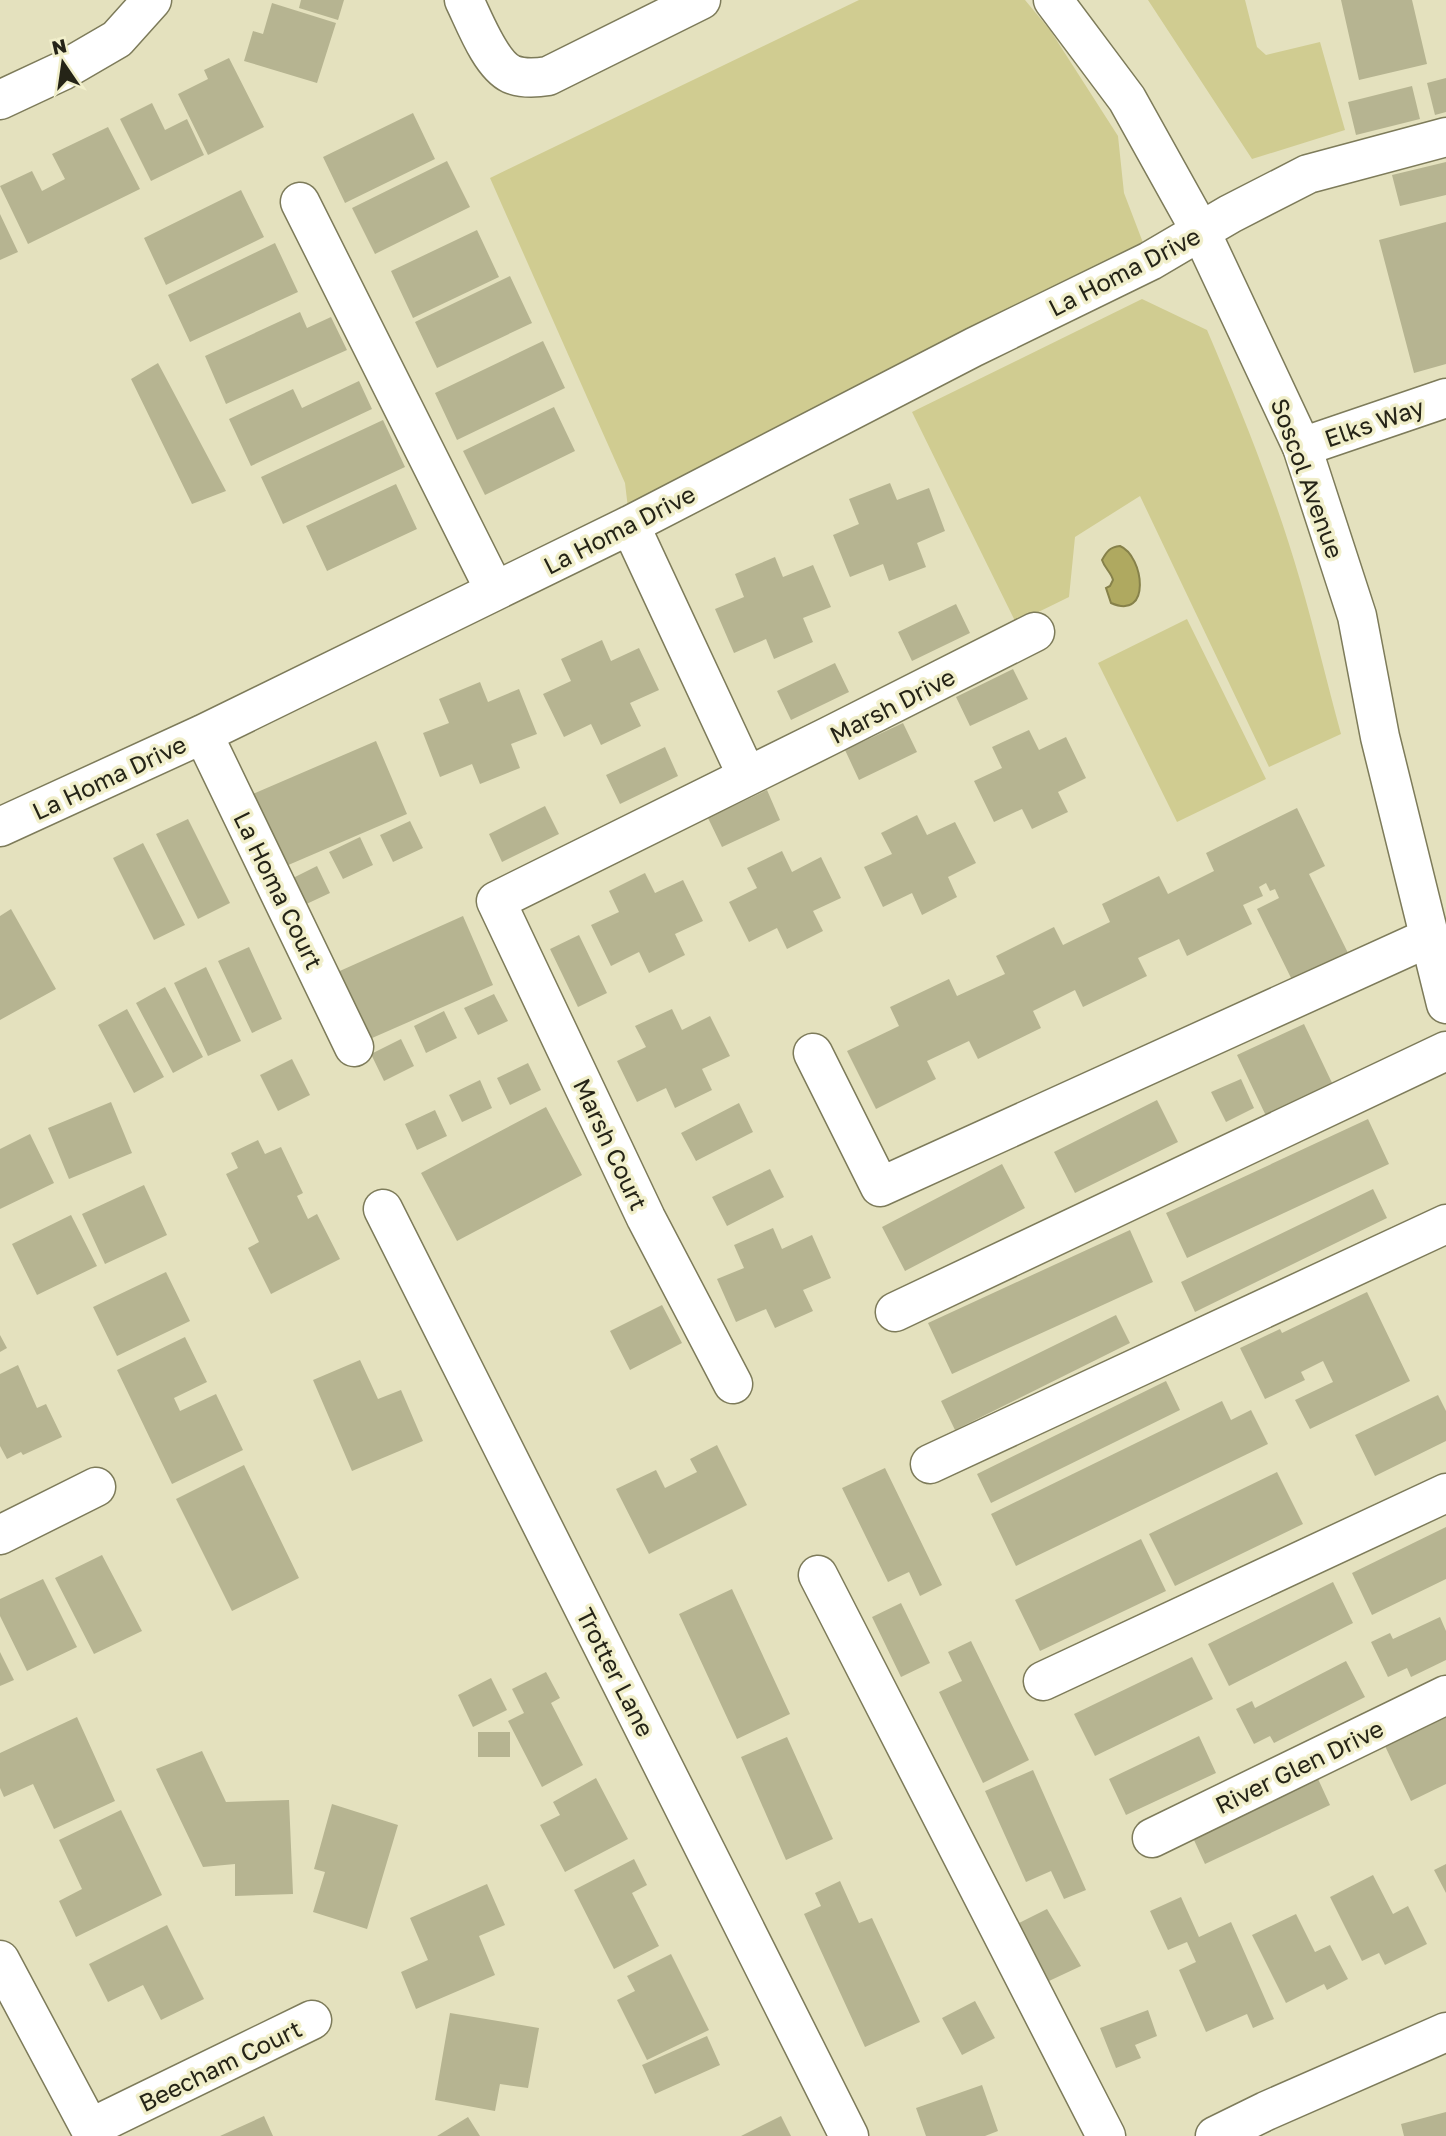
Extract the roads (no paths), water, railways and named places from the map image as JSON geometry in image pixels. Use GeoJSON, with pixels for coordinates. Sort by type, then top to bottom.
{"type":"FeatureCollection","features":[{"type":"Feature","properties":{"kind":"street"},"geometry":{"type":"LineString","coordinates":[[0,100],[62,71],[117,39],[152,0]]}},
{"type":"Feature","properties":{"kind":"street"},"geometry":{"type":"LineString","coordinates":[[464,0],[487,46],[505,70],[532,78],[548,76],[701,0]]}},
{"type":"Feature","properties":{"kind":"street","name":"Soscol Avenue"},"geometry":{"type":"LineString","coordinates":[[1053,0],[1216,223],[1302,447],[1357,616],[1380,737],[1433,917],[1446,1004]]}},
{"type":"Feature","properties":{"kind":"street","name":"La Homa Drive"},"geometry":{"type":"LineString","coordinates":[[0,827],[203,734],[630,525],[974,347],[1150,261],[1308,174],[1446,136]]}},
{"type":"Feature","properties":{"kind":"street"},"geometry":{"type":"LineString","coordinates":[[299,202],[495,591]]}},
{"type":"Feature","properties":{"kind":"street","name":"Elks Way"},"geometry":{"type":"LineString","coordinates":[[1302,447],[1446,398]]}},
{"type":"Feature","properties":{"kind":"street"},"geometry":{"type":"LineString","coordinates":[[630,525],[747,776]]}},
{"type":"Feature","properties":{"kind":"street","name":"Marsh Drive"},"geometry":{"type":"LineString","coordinates":[[496,901],[1035,632]]}},
{"type":"Feature","properties":{"kind":"street","name":"La Homa Court"},"geometry":{"type":"LineString","coordinates":[[203,734],[354,1047]]}},
{"type":"Feature","properties":{"kind":"street","name":"Marsh Court"},"geometry":{"type":"LineString","coordinates":[[496,901],[646,1219],[733,1384]]}},
{"type":"Feature","properties":{"kind":"street"},"geometry":{"type":"LineString","coordinates":[[813,1054],[880,1186],[1433,917]]}},
{"type":"Feature","properties":{"kind":"street"},"geometry":{"type":"LineString","coordinates":[[895,1312],[1446,1051]]}},
{"type":"Feature","properties":{"kind":"street","name":"Trotter Lane"},"geometry":{"type":"LineString","coordinates":[[383,1209],[849,2136]]}},
{"type":"Feature","properties":{"kind":"street"},"geometry":{"type":"LineString","coordinates":[[930,1464],[1446,1224]]}},
{"type":"Feature","properties":{"kind":"street"},"geometry":{"type":"LineString","coordinates":[[0,1535],[96,1487]]}},
{"type":"Feature","properties":{"kind":"street"},"geometry":{"type":"LineString","coordinates":[[1043,1681],[1446,1493]]}},
{"type":"Feature","properties":{"kind":"street"},"geometry":{"type":"LineString","coordinates":[[818,1575],[1105,2136]]}},
{"type":"Feature","properties":{"kind":"street","name":"River Glen Drive"},"geometry":{"type":"LineString","coordinates":[[1152,1838],[1446,1695]]}},
{"type":"Feature","properties":{"kind":"street"},"geometry":{"type":"LineString","coordinates":[[0,1960],[92,2132]]}},
{"type":"Feature","properties":{"kind":"street","name":"Beecham Court"},"geometry":{"type":"LineString","coordinates":[[92,2132],[312,2020]]}},
{"type":"Feature","properties":{"kind":"street"},"geometry":{"type":"LineString","coordinates":[[1215,2136],[1446,2032]]}}]}
